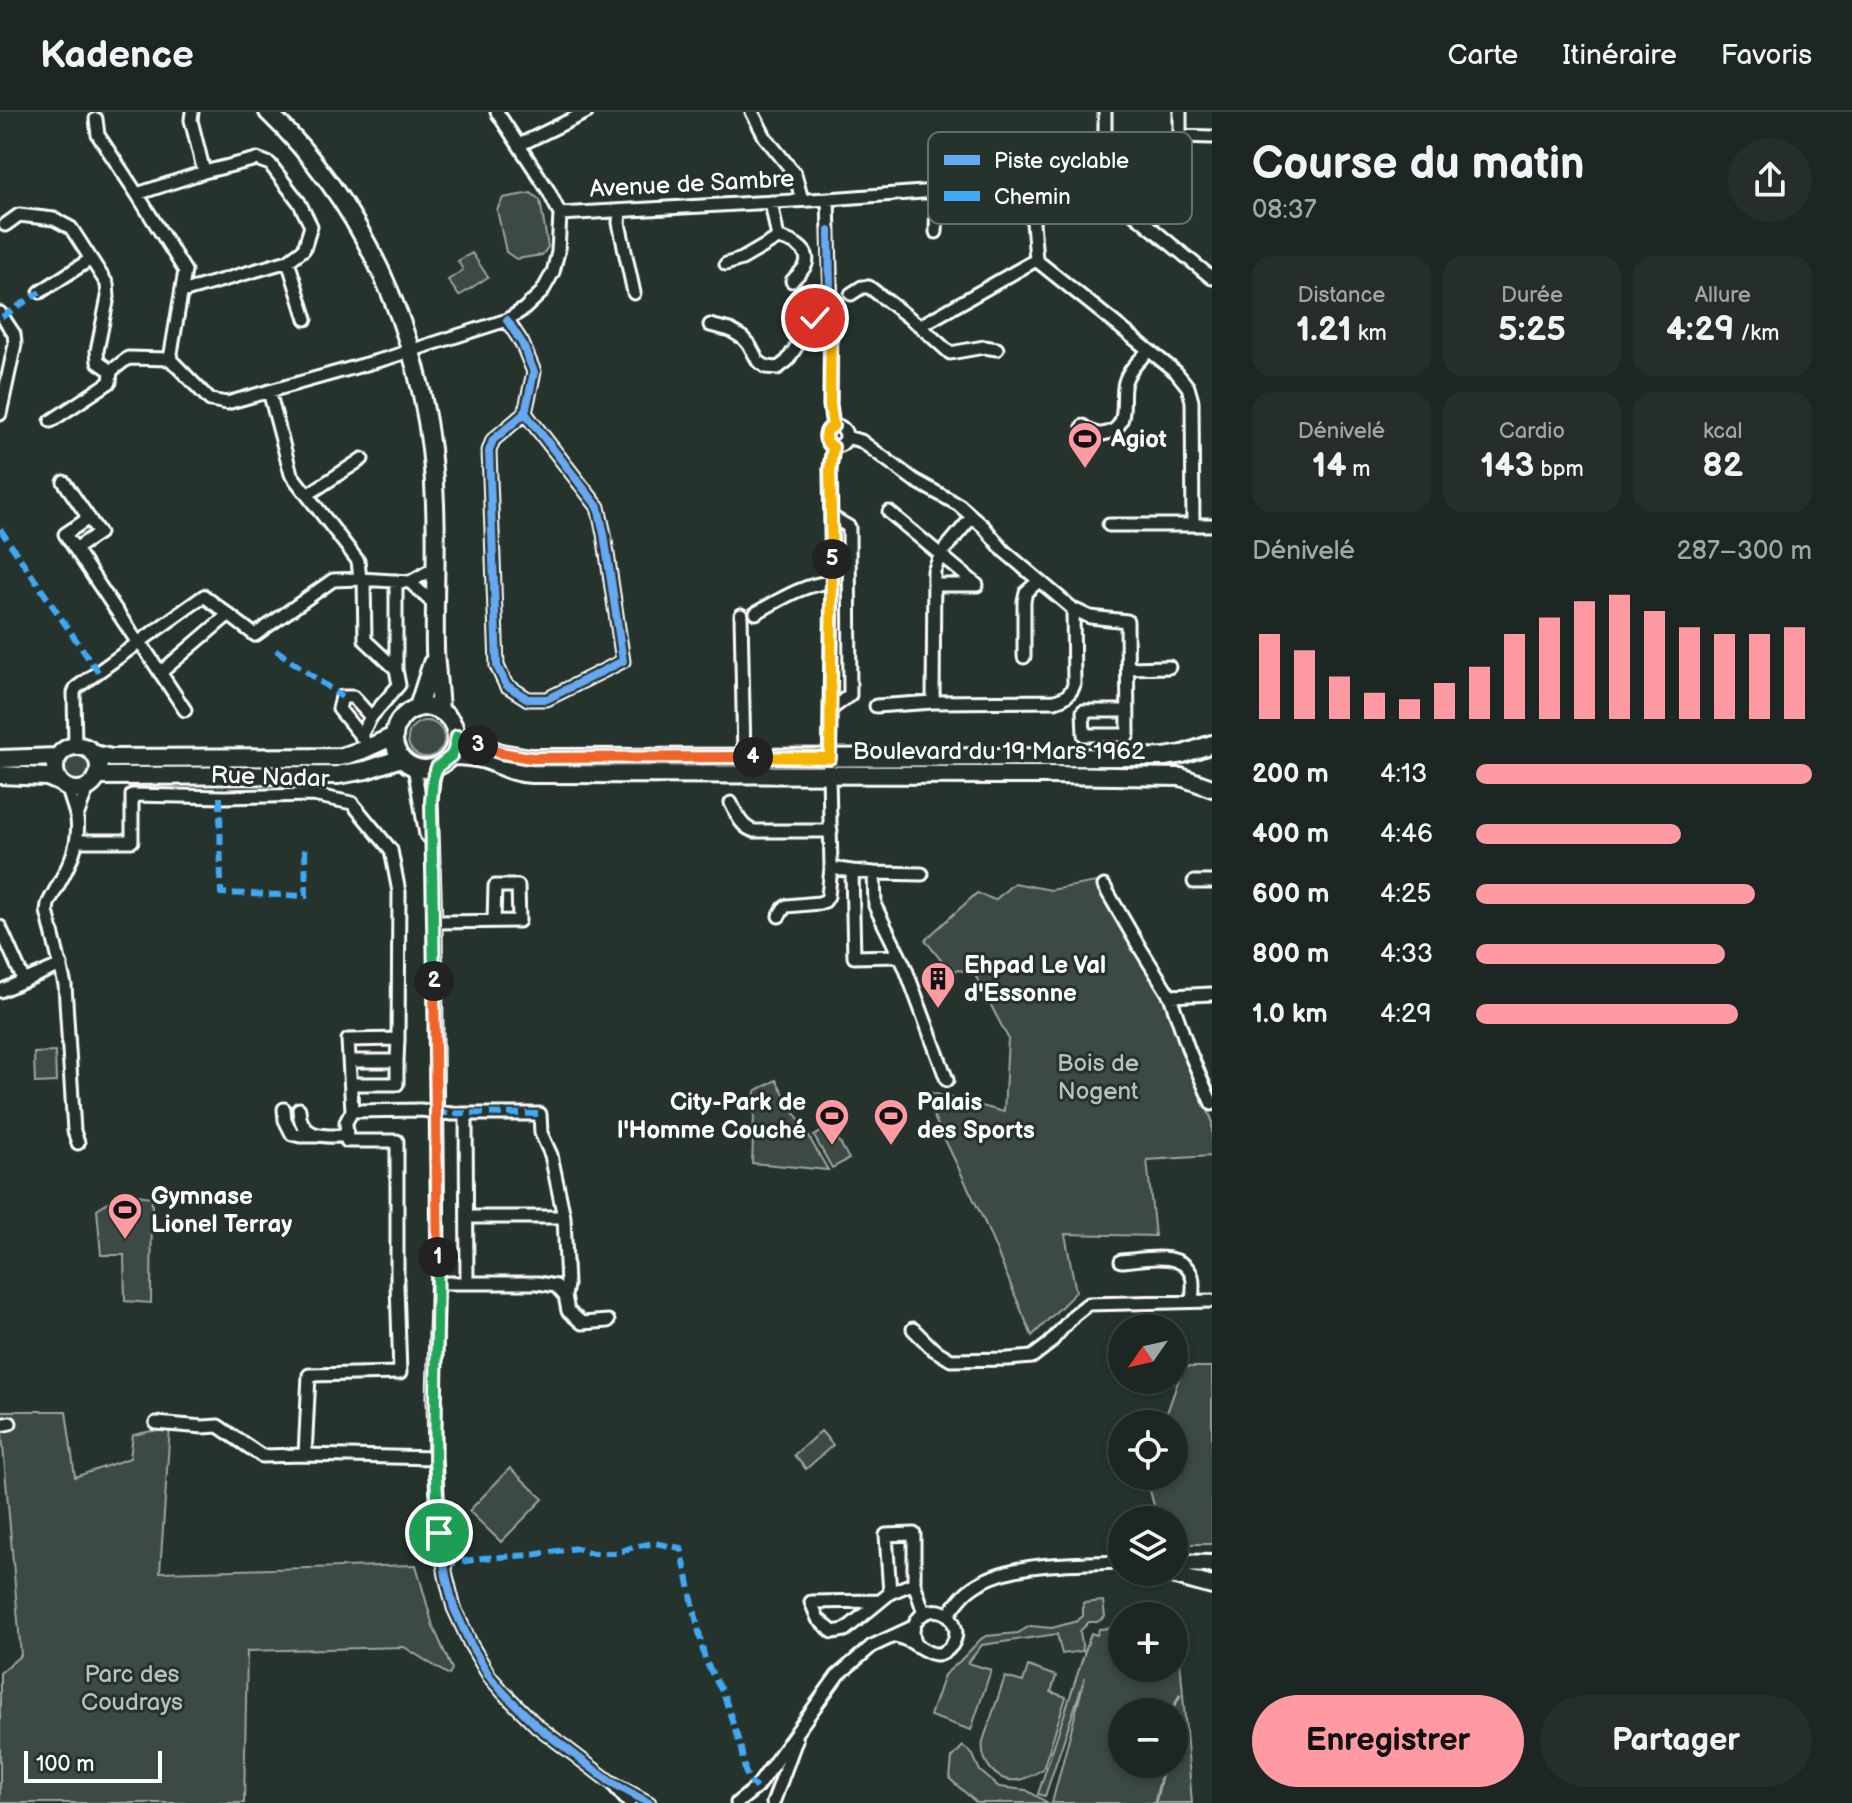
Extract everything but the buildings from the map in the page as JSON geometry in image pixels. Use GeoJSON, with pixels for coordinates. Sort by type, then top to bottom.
{"type":"FeatureCollection","features":[{"type":"Feature","properties":{"kind":"street"},"geometry":{"type":"LineString","coordinates":[[192,112],[191,120],[204,172]]}},
{"type":"Feature","properties":{"kind":"street"},"geometry":{"type":"LineString","coordinates":[[268,112],[309,155],[348,210],[378,264],[411,350],[430,437],[435,504],[435,652],[440,711]]}},
{"type":"Feature","properties":{"kind":"street"},"geometry":{"type":"LineString","coordinates":[[51,421],[110,382],[111,371],[128,358],[170,359],[210,400],[227,403],[507,320],[524,309],[542,292],[553,272],[558,252],[560,214],[548,190],[497,112]]}},
{"type":"Feature","properties":{"kind":"street"},"geometry":{"type":"LineString","coordinates":[[519,145],[587,112]]}},
{"type":"Feature","properties":{"kind":"street"},"geometry":{"type":"LineString","coordinates":[[752,112],[765,137],[795,174],[802,200]]}},
{"type":"Feature","properties":{"kind":"street"},"geometry":{"type":"LineString","coordinates":[[96,119],[98,135],[185,271],[170,359]]}},
{"type":"Feature","properties":{"kind":"street"},"geometry":{"type":"LineString","coordinates":[[1192,136],[1212,137]]}},
{"type":"Feature","properties":{"kind":"street"},"geometry":{"type":"LineString","coordinates":[[137,194],[257,159],[270,164],[299,202],[311,226],[304,249],[288,261],[182,292]]}},
{"type":"Feature","properties":{"kind":"street","name":"Avenue de Sambre"},"geometry":{"type":"LineString","coordinates":[[560,214],[928,191]]}},
{"type":"Feature","properties":{"kind":"street"},"geometry":{"type":"LineString","coordinates":[[828,199],[830,405],[833,426]]}},
{"type":"Feature","properties":{"kind":"street"},"geometry":{"type":"LineString","coordinates":[[771,202],[778,238]]}},
{"type":"Feature","properties":{"kind":"street"},"geometry":{"type":"LineString","coordinates":[[620,211],[619,223],[634,293]]}},
{"type":"Feature","properties":{"kind":"street"},"geometry":{"type":"LineString","coordinates":[[5,225],[19,215],[54,219],[71,228],[107,284],[108,297],[97,351],[98,362],[111,371]]}},
{"type":"Feature","properties":{"kind":"street"},"geometry":{"type":"LineString","coordinates":[[936,224],[936,232]]}},
{"type":"Feature","properties":{"kind":"street"},"geometry":{"type":"LineString","coordinates":[[1033,224],[1036,260],[1183,379],[1192,401],[1193,525]]}},
{"type":"Feature","properties":{"kind":"street"},"geometry":{"type":"LineString","coordinates":[[1146,224],[1212,278]]}},
{"type":"Feature","properties":{"kind":"street"},"geometry":{"type":"LineString","coordinates":[[726,264],[742,259],[778,238],[788,240],[800,247],[806,256],[806,266],[792,281]]}},
{"type":"Feature","properties":{"kind":"street"},"geometry":{"type":"LineString","coordinates":[[40,292],[91,259]]}},
{"type":"Feature","properties":{"kind":"street"},"geometry":{"type":"LineString","coordinates":[[920,326],[1036,260]]}},
{"type":"Feature","properties":{"kind":"street"},"geometry":{"type":"LineString","coordinates":[[288,261],[306,319]]}},
{"type":"Feature","properties":{"kind":"street"},"geometry":{"type":"LineString","coordinates":[[851,294],[862,287],[869,287],[950,353],[984,347],[997,349]]}},
{"type":"Feature","properties":{"kind":"street"},"geometry":{"type":"LineString","coordinates":[[710,325],[730,330],[743,338],[758,361],[766,367],[778,368],[787,361],[815,318],[831,303]]}},
{"type":"Feature","properties":{"kind":"street"},"geometry":{"type":"LineString","coordinates":[[0,313],[14,334],[15,344],[0,414]]}},
{"type":"Feature","properties":{"kind":"street"},"geometry":{"type":"LineString","coordinates":[[507,320],[522,343],[534,372],[525,413],[493,440],[489,451],[497,666],[506,685],[528,699],[547,699],[623,661],[598,507],[525,413]]}},
{"type":"Feature","properties":{"kind":"street"},"geometry":{"type":"LineString","coordinates":[[1083,426],[1097,434],[1111,432],[1117,427],[1123,415],[1124,383],[1148,351]]}},
{"type":"Feature","properties":{"kind":"street"},"geometry":{"type":"LineString","coordinates":[[269,391],[291,474],[358,561],[365,640],[396,669]]}},
{"type":"Feature","properties":{"kind":"street"},"geometry":{"type":"LineString","coordinates":[[833,426],[842,428],[846,437]]}},
{"type":"Feature","properties":{"kind":"street"},"geometry":{"type":"LineString","coordinates":[[833,426],[825,436],[833,447]]}},
{"type":"Feature","properties":{"kind":"street"},"geometry":{"type":"LineString","coordinates":[[833,447],[841,445],[846,437]]}},
{"type":"Feature","properties":{"kind":"street"},"geometry":{"type":"LineString","coordinates":[[846,437],[861,441],[914,480],[959,505],[984,527],[1004,551],[1073,609],[1090,617],[1127,621],[1128,711]]}},
{"type":"Feature","properties":{"kind":"street"},"geometry":{"type":"LineString","coordinates":[[779,916],[787,906],[819,903],[828,896],[831,868],[830,469],[833,447]]}},
{"type":"Feature","properties":{"kind":"street"},"geometry":{"type":"LineString","coordinates":[[307,495],[362,459]]}},
{"type":"Feature","properties":{"kind":"street"},"geometry":{"type":"LineString","coordinates":[[64,482],[99,533],[75,549]]}},
{"type":"Feature","properties":{"kind":"street"},"geometry":{"type":"LineString","coordinates":[[889,512],[977,585],[934,585]]}},
{"type":"Feature","properties":{"kind":"street"},"geometry":{"type":"LineString","coordinates":[[830,710],[850,695],[849,527],[832,517]]}},
{"type":"Feature","properties":{"kind":"street"},"geometry":{"type":"LineString","coordinates":[[933,702],[934,571],[941,554],[972,517]]}},
{"type":"Feature","properties":{"kind":"street"},"geometry":{"type":"LineString","coordinates":[[89,518],[65,534],[185,710]]}},
{"type":"Feature","properties":{"kind":"street"},"geometry":{"type":"LineString","coordinates":[[1109,525],[1212,525]]}},
{"type":"Feature","properties":{"kind":"street"},"geometry":{"type":"LineString","coordinates":[[75,746],[76,688],[204,596],[255,635],[333,580],[410,582],[435,568]]}},
{"type":"Feature","properties":{"kind":"street"},"geometry":{"type":"LineString","coordinates":[[365,741],[371,717],[399,685],[396,669],[396,581]]}},
{"type":"Feature","properties":{"kind":"street"},"geometry":{"type":"LineString","coordinates":[[1024,657],[1024,601],[1026,592],[1039,581]]}},
{"type":"Feature","properties":{"kind":"street"},"geometry":{"type":"LineString","coordinates":[[410,582],[435,605]]}},
{"type":"Feature","properties":{"kind":"street"},"geometry":{"type":"LineString","coordinates":[[756,613],[801,588],[832,582]]}},
{"type":"Feature","properties":{"kind":"street"},"geometry":{"type":"LineString","coordinates":[[876,706],[933,702],[1055,701],[1064,698],[1074,685],[1073,609]]}},
{"type":"Feature","properties":{"kind":"street"},"geometry":{"type":"LineString","coordinates":[[160,673],[228,615]]}},
{"type":"Feature","properties":{"kind":"street"},"geometry":{"type":"LineString","coordinates":[[741,615],[744,756]]}},
{"type":"Feature","properties":{"kind":"street"},"geometry":{"type":"LineString","coordinates":[[418,707],[435,652]]}},
{"type":"Feature","properties":{"kind":"street"},"geometry":{"type":"LineString","coordinates":[[1128,668],[1169,667]]}},
{"type":"Feature","properties":{"kind":"street"},"geometry":{"type":"LineString","coordinates":[[365,741],[339,709],[342,697],[353,697],[371,717]]}},
{"type":"Feature","properties":{"kind":"street"},"geometry":{"type":"LineString","coordinates":[[0,775],[47,777],[81,789],[93,781],[240,774],[338,775],[407,762],[421,769],[437,767],[451,756],[457,736],[452,721],[433,708],[418,707],[404,715],[399,721],[394,744],[407,762],[433,871]]}},
{"type":"Feature","properties":{"kind":"street"},"geometry":{"type":"LineString","coordinates":[[78,1143],[74,1131],[65,985],[47,911],[71,862],[77,841],[77,816],[55,771],[58,757],[65,749],[75,746],[86,747],[94,754],[111,758],[340,757],[365,741],[394,736]]}},
{"type":"Feature","properties":{"kind":"street","name":"Boulevard du 19 Mars 1962"},"geometry":{"type":"LineString","coordinates":[[457,736],[501,753],[531,758],[744,756],[830,766],[1181,777],[1212,788]]}},
{"type":"Feature","properties":{"kind":"street","name":"Boulevard du 19 Mars 1962"},"geometry":{"type":"LineString","coordinates":[[451,756],[484,760],[516,774],[1164,757],[1212,744]]}},
{"type":"Feature","properties":{"kind":"street"},"geometry":{"type":"LineString","coordinates":[[77,816],[99,768],[94,754]]}},
{"type":"Feature","properties":{"kind":"street"},"geometry":{"type":"LineString","coordinates":[[0,759],[58,757]]}},
{"type":"Feature","properties":{"kind":"street"},"geometry":{"type":"LineString","coordinates":[[437,767],[432,788],[438,1283],[434,1396],[439,1533],[446,1576],[454,1608],[490,1677],[537,1726],[609,1781],[649,1803]]}},
{"type":"Feature","properties":{"kind":"street"},"geometry":{"type":"LineString","coordinates":[[240,774],[243,795],[290,794],[275,774]]}},
{"type":"Feature","properties":{"kind":"street","name":"Rue Nadar"},"geometry":{"type":"LineString","coordinates":[[77,841],[132,841],[132,795],[313,795],[352,803],[391,850],[399,892],[397,1061]]}},
{"type":"Feature","properties":{"kind":"street"},"geometry":{"type":"LineString","coordinates":[[731,803],[743,825],[754,831],[831,831]]}},
{"type":"Feature","properties":{"kind":"street"},"geometry":{"type":"LineString","coordinates":[[831,868],[922,874]]}},
{"type":"Feature","properties":{"kind":"street"},"geometry":{"type":"LineString","coordinates":[[852,871],[854,957],[899,956]]}},
{"type":"Feature","properties":{"kind":"street"},"geometry":{"type":"LineString","coordinates":[[874,873],[875,906],[905,967],[947,1080]]}},
{"type":"Feature","properties":{"kind":"street"},"geometry":{"type":"LineString","coordinates":[[1194,882],[1212,882]]}},
{"type":"Feature","properties":{"kind":"street"},"geometry":{"type":"LineString","coordinates":[[1104,886],[1170,996],[1212,1104]]}},
{"type":"Feature","properties":{"kind":"street"},"geometry":{"type":"LineString","coordinates":[[435,922],[494,921]]}},
{"type":"Feature","properties":{"kind":"street"},"geometry":{"type":"LineString","coordinates":[[0,927],[24,981]]}},
{"type":"Feature","properties":{"kind":"street"},"geometry":{"type":"LineString","coordinates":[[0,991],[61,965]]}},
{"type":"Feature","properties":{"kind":"street"},"geometry":{"type":"LineString","coordinates":[[1170,996],[1212,994]]}},
{"type":"Feature","properties":{"kind":"street"},"geometry":{"type":"LineString","coordinates":[[305,1455],[309,1375],[400,1373],[397,1141],[347,1141],[346,1122],[352,1111],[348,1040],[398,1039]]}},
{"type":"Feature","properties":{"kind":"street"},"geometry":{"type":"LineString","coordinates":[[350,1061],[397,1061],[397,1084],[352,1084]]}},
{"type":"Feature","properties":{"kind":"street"},"geometry":{"type":"LineString","coordinates":[[284,1109],[285,1120],[292,1134],[347,1136]]}},
{"type":"Feature","properties":{"kind":"street"},"geometry":{"type":"LineString","coordinates":[[299,1109],[299,1117],[305,1127],[318,1136]]}},
{"type":"Feature","properties":{"kind":"street"},"geometry":{"type":"LineString","coordinates":[[352,1111],[540,1114],[541,1133],[551,1155],[564,1217],[568,1311],[582,1323],[608,1321]]}},
{"type":"Feature","properties":{"kind":"street"},"geometry":{"type":"LineString","coordinates":[[466,1114],[467,1282]]}},
{"type":"Feature","properties":{"kind":"street"},"geometry":{"type":"LineString","coordinates":[[467,1217],[564,1217]]}},
{"type":"Feature","properties":{"kind":"street"},"geometry":{"type":"LineString","coordinates":[[1121,1261],[1172,1258],[1181,1263],[1193,1277],[1192,1301]]}},
{"type":"Feature","properties":{"kind":"street"},"geometry":{"type":"LineString","coordinates":[[438,1283],[538,1283],[556,1286],[565,1296]]}},
{"type":"Feature","properties":{"kind":"street"},"geometry":{"type":"LineString","coordinates":[[913,1329],[933,1349],[951,1360],[1032,1357],[1088,1304],[1212,1301]]}},
{"type":"Feature","properties":{"kind":"street"},"geometry":{"type":"LineString","coordinates":[[156,1423],[218,1426],[262,1456],[435,1458]]}},
{"type":"Feature","properties":{"kind":"street"},"geometry":{"type":"LineString","coordinates":[[890,1593],[886,1535],[914,1534],[914,1583],[924,1613]]}},
{"type":"Feature","properties":{"kind":"street"},"geometry":{"type":"LineString","coordinates":[[948,1615],[968,1591],[996,1575],[1038,1566],[1108,1563]]}},
{"type":"Feature","properties":{"kind":"street"},"geometry":{"type":"LineString","coordinates":[[1188,1563],[1212,1564]]}},
{"type":"Feature","properties":{"kind":"street"},"geometry":{"type":"LineString","coordinates":[[1188,1579],[1212,1586]]}},
{"type":"Feature","properties":{"kind":"street"},"geometry":{"type":"LineString","coordinates":[[879,1601],[811,1602],[818,1619],[833,1632],[845,1630],[890,1593],[914,1583]]}},
{"type":"Feature","properties":{"kind":"street"},"geometry":{"type":"LineString","coordinates":[[896,1636],[921,1650],[936,1654],[954,1642],[956,1628],[948,1615],[936,1610],[918,1617],[913,1627],[916,1645]]}},
{"type":"Feature","properties":{"kind":"street"},"geometry":{"type":"LineString","coordinates":[[737,1803],[756,1788],[837,1676],[872,1646],[913,1627]]}},
{"type":"Feature","properties":{"kind":"street"},"geometry":{"type":"LineString","coordinates":[[773,1803],[799,1730]]}},
{"type":"Feature","properties":{"kind":"street"},"geometry":{"type":"LineString","coordinates":[[609,1781],[629,1803]]}},
{"type":"Feature","properties":{"kind":"green space"},"geometry":{"type":"Polygon","coordinates":[[[531,193],[540,200],[548,247],[542,255],[516,259],[506,252],[497,210],[503,198],[531,193]]]}},
{"type":"Feature","properties":{"kind":"green space"},"geometry":{"type":"Polygon","coordinates":[[[472,253],[488,277],[459,296],[448,280],[463,270],[458,261],[472,253]]]}},
{"type":"Feature","properties":{"kind":"green space"},"geometry":{"type":"Polygon","coordinates":[[[426,721],[439,726],[444,739],[439,752],[426,757],[413,752],[408,739],[413,726],[426,721]]]}},
{"type":"Feature","properties":{"kind":"green space"},"geometry":{"type":"Polygon","coordinates":[[[77,751],[88,756],[93,767],[88,778],[77,783],[66,778],[61,767],[66,756],[77,751]]]}},
{"type":"Feature","properties":{"kind":"green space","name":"Bois de Nogent"},"geometry":{"type":"Polygon","coordinates":[[[1096,882],[1174,1006],[1198,1087],[1212,1120],[1212,1156],[1147,1160],[1155,1236],[1065,1234],[1076,1292],[1032,1336],[985,1223],[921,1090],[1004,1112],[1008,1038],[973,971],[949,970],[925,940],[977,893],[995,900],[1014,883],[1051,890],[1096,882]]]}},
{"type":"Feature","properties":{"kind":"green space"},"geometry":{"type":"Polygon","coordinates":[[[55,1052],[56,1082],[35,1083],[34,1053],[55,1052]]]}},
{"type":"Feature","properties":{"kind":"green space"},"geometry":{"type":"Polygon","coordinates":[[[776,1080],[828,1170],[752,1163],[755,1091],[776,1080]]]}},
{"type":"Feature","properties":{"kind":"green space","name":"City-Park de l'Homme Couché"},"geometry":{"type":"Polygon","coordinates":[[[831,1126],[849,1159],[832,1168],[814,1136],[831,1126]]]}},
{"type":"Feature","properties":{"kind":"green space","name":"Gymnase Lionel Terray"},"geometry":{"type":"Polygon","coordinates":[[[122,1193],[152,1197],[151,1303],[125,1301],[124,1255],[101,1255],[97,1209],[122,1193]]]}},
{"type":"Feature","properties":{"kind":"green space"},"geometry":{"type":"Polygon","coordinates":[[[1188,1367],[1212,1367],[1212,1544],[1188,1544],[1188,1506],[1154,1506],[1150,1490],[1188,1490],[1188,1410],[1168,1410],[1174,1394],[1188,1394],[1188,1367]]]}},
{"type":"Feature","properties":{"kind":"green space","name":"Parc des Coudrays"},"geometry":{"type":"Polygon","coordinates":[[[0,1411],[66,1411],[75,1477],[130,1458],[133,1435],[170,1427],[160,1572],[416,1565],[433,1626],[452,1669],[449,1675],[404,1647],[247,1651],[244,1803],[0,1803],[0,1673],[21,1655],[0,1411]]]}},
{"type":"Feature","properties":{"kind":"green space"},"geometry":{"type":"Polygon","coordinates":[[[821,1431],[833,1445],[806,1469],[794,1455],[821,1431]]]}},
{"type":"Feature","properties":{"kind":"green space"},"geometry":{"type":"Polygon","coordinates":[[[510,1468],[543,1499],[501,1542],[469,1511],[510,1468]]]}},
{"type":"Feature","properties":{"kind":"green space"},"geometry":{"type":"Polygon","coordinates":[[[1103,1601],[1105,1617],[1089,1622],[1080,1631],[1083,1651],[1062,1654],[1057,1634],[982,1645],[968,1663],[991,1670],[971,1730],[930,1716],[944,1675],[981,1639],[1018,1633],[1030,1626],[1052,1628],[1077,1621],[1083,1616],[1083,1603],[1103,1601]]]}},
{"type":"Feature","properties":{"kind":"green space"},"geometry":{"type":"Polygon","coordinates":[[[1108,1628],[1108,1682],[1182,1682],[1183,1698],[1108,1698],[1108,1778],[1188,1778],[1188,1755],[1192,1803],[1052,1803],[1085,1677],[1045,1796],[1038,1794],[1091,1633],[1097,1635],[1099,1629],[1108,1628]]]}},
{"type":"Feature","properties":{"kind":"green space"},"geometry":{"type":"Polygon","coordinates":[[[1028,1666],[1056,1676],[1051,1692],[1066,1697],[1043,1769],[1025,1779],[1010,1780],[991,1770],[984,1756],[983,1741],[1005,1677],[1023,1682],[1028,1666]]]}},
{"type":"Feature","properties":{"kind":"green space"},"geometry":{"type":"Polygon","coordinates":[[[963,1746],[973,1755],[980,1771],[999,1787],[1026,1790],[1048,1803],[977,1803],[950,1779],[952,1758],[963,1746]]]}},
{"type":"Feature","properties":{"kind":"waterway"},"geometry":{"type":"LineString","coordinates":[[1155,1803],[1161,1778]]}},
{"type":"Feature","properties":{"kind":"marked path"},"geometry":{"type":"LineString","coordinates":[[2,317],[40,292]]}},
{"type":"Feature","properties":{"kind":"marked path"},"geometry":{"type":"LineString","coordinates":[[0,529],[98,672]]}},
{"type":"Feature","properties":{"kind":"marked path"},"geometry":{"type":"LineString","coordinates":[[276,650],[342,697]]}},
{"type":"Feature","properties":{"kind":"marked path"},"geometry":{"type":"LineString","coordinates":[[220,797],[221,893],[306,896],[305,848]]}},
{"type":"Feature","properties":{"kind":"marked path"},"geometry":{"type":"LineString","coordinates":[[436,1113],[540,1114]]}},
{"type":"Feature","properties":{"kind":"marked path"},"geometry":{"type":"LineString","coordinates":[[444,1565],[577,1548],[589,1553],[617,1553],[654,1543],[681,1548],[705,1660],[724,1695],[745,1771],[756,1788]]}},
{"type":"Feature","properties":{"kind":"cycle path"},"geometry":{"type":"LineString","coordinates":[[829,231],[830,405]]}},
{"type":"Feature","properties":{"kind":"cycle path"},"geometry":{"type":"LineString","coordinates":[[507,320],[522,343],[534,372],[525,413],[493,440],[489,451],[497,666],[506,685],[528,699],[547,699],[623,661],[598,507],[525,413]]}},
{"type":"Feature","properties":{"kind":"cycle path"},"geometry":{"type":"LineString","coordinates":[[830,469],[831,743]]}},
{"type":"Feature","properties":{"kind":"cycle path"},"geometry":{"type":"LineString","coordinates":[[437,767],[431,801],[438,1271],[434,1396],[439,1533],[446,1576],[454,1608],[471,1645],[503,1692],[537,1726],[609,1781],[649,1803]]}},
{"type":"Feature","properties":{"kind":"place","name":"Agiot"},"geometry":{"type":"Point","coordinates":[1085,470]}},
{"type":"Feature","properties":{"kind":"place","name":"Ehpad Le Val d'Essonne"},"geometry":{"type":"Point","coordinates":[938,1010]}},
{"type":"Feature","properties":{"kind":"place","name":"City-Park de l'Homme Couché"},"geometry":{"type":"Point","coordinates":[832,1147]}},
{"type":"Feature","properties":{"kind":"place","name":"Palais des Sports"},"geometry":{"type":"Point","coordinates":[891,1147]}},
{"type":"Feature","properties":{"kind":"place","name":"Gymnase Lionel Terray"},"geometry":{"type":"Point","coordinates":[125,1241]}},
{"type":"Feature","properties":{"kind":"route"},"geometry":{"type":"LineString","coordinates":[[439,1533],[434,1396],[438,1271],[433,779],[437,767],[451,756],[457,736],[501,753],[531,758],[830,758],[830,469],[833,447],[825,436],[833,426],[830,405],[831,303],[815,318]]}}]}
